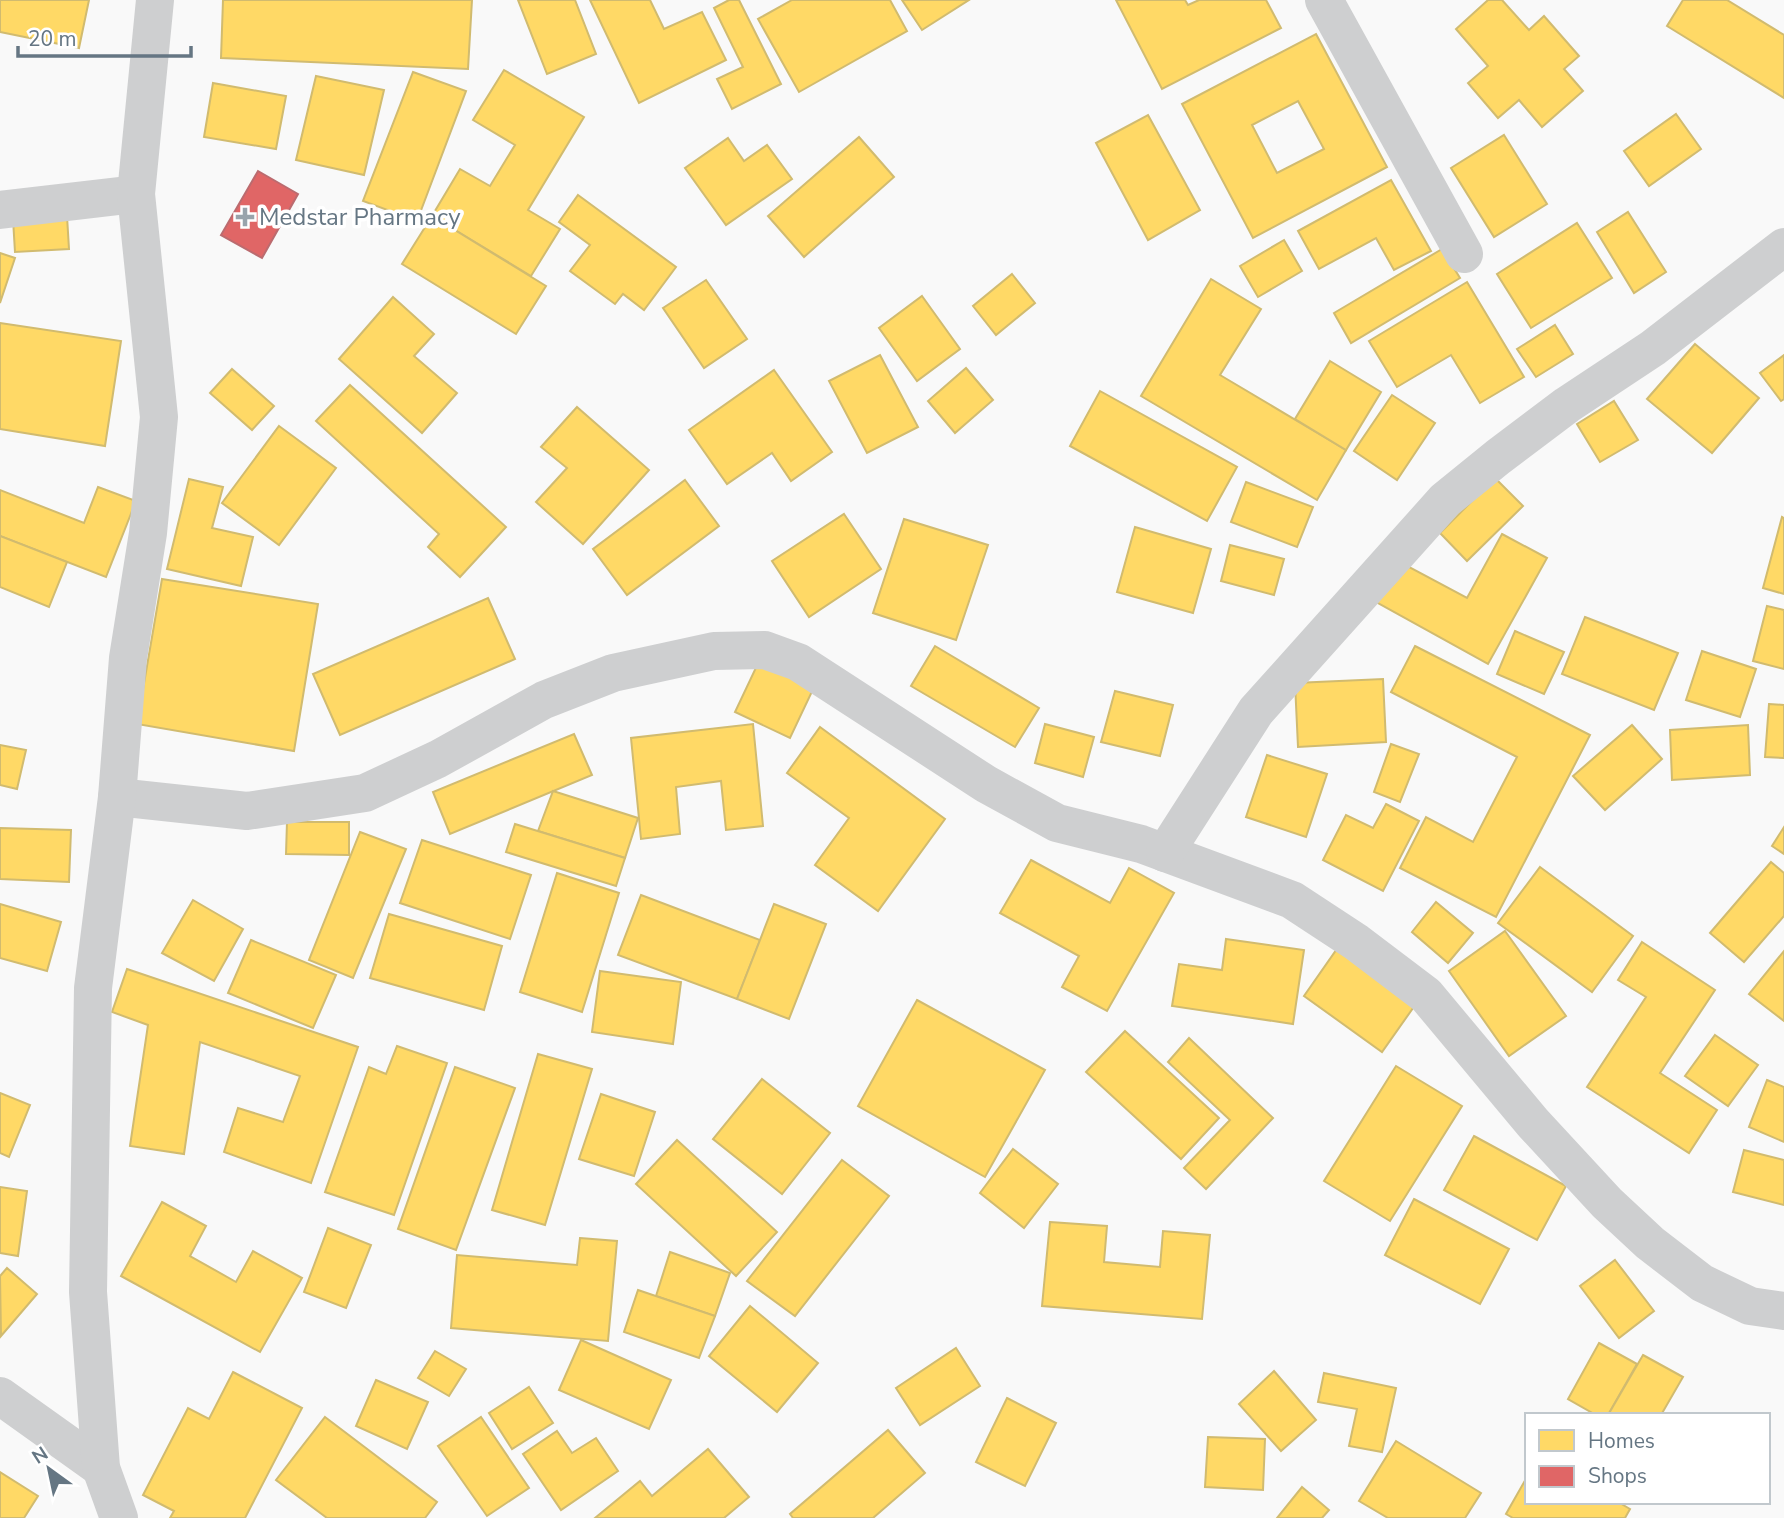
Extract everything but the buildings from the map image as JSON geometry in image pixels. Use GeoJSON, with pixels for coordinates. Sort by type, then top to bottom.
{"type":"FeatureCollection","features":[{"type":"Feature","properties":{"kind":"street"},"geometry":{"type":"LineString","coordinates":[[119,1518],[101,1468],[88,1292],[93,988],[117,797],[128,659],[148,533],[159,417],[136,194],[156,0]]}},
{"type":"Feature","properties":{"kind":"street"},"geometry":{"type":"LineString","coordinates":[[1324,0],[1464,254]]}},
{"type":"Feature","properties":{"kind":"street"},"geometry":{"type":"LineString","coordinates":[[0,210],[136,194]]}},
{"type":"Feature","properties":{"kind":"street"},"geometry":{"type":"LineString","coordinates":[[1164,853],[1256,711],[1445,500],[1557,413],[1653,348],[1784,247]]}},
{"type":"Feature","properties":{"kind":"street"},"geometry":{"type":"LineString","coordinates":[[117,797],[247,811],[365,793],[438,760],[544,700],[613,673],[714,651],[765,650],[798,662],[986,784],[1057,823],[1141,844],[1292,900],[1426,995],[1543,1133],[1607,1203],[1650,1243],[1702,1283],[1750,1306],[1784,1311]]}},
{"type":"Feature","properties":{"kind":"street"},"geometry":{"type":"LineString","coordinates":[[0,1396],[101,1468]]}},
{"type":"Feature","properties":{"kind":"place","name":"Medstar Pharmacy"},"geometry":{"type":"Point","coordinates":[245,217]}}]}
